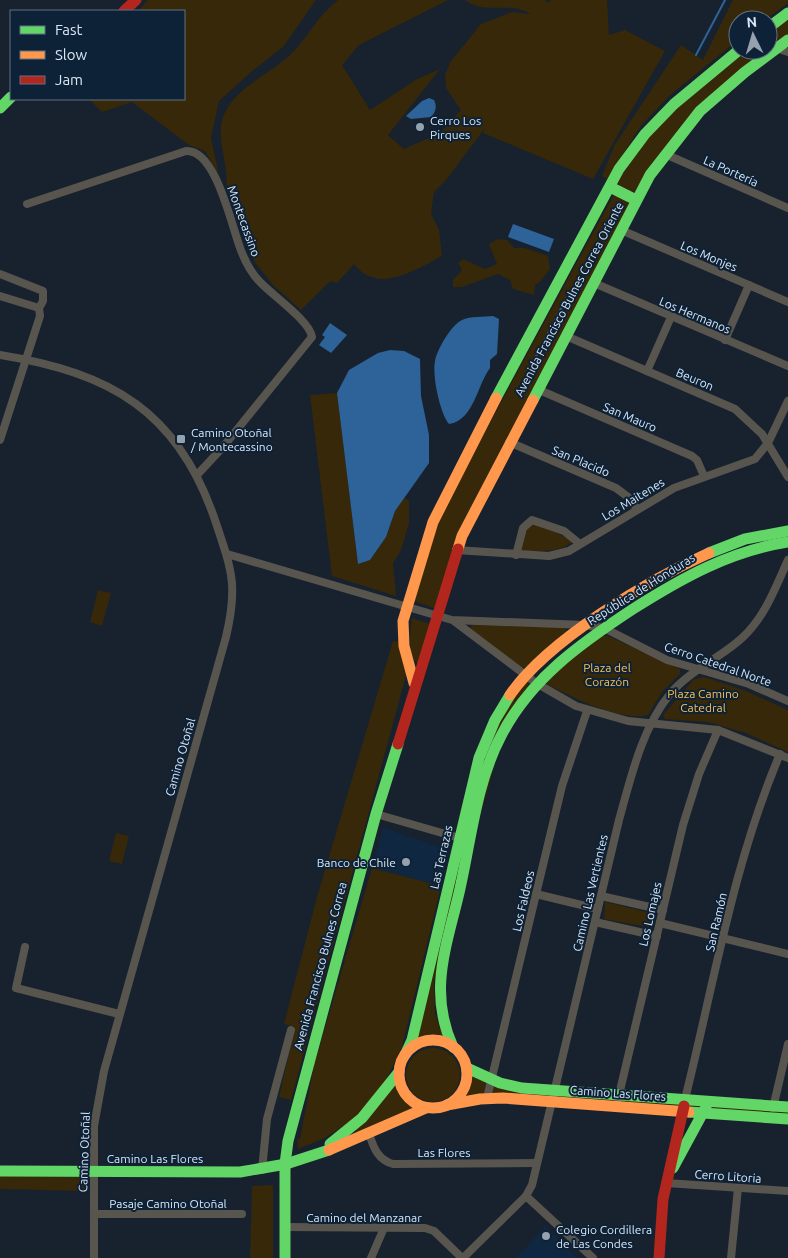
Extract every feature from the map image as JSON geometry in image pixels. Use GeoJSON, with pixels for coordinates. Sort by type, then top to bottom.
{"type":"FeatureCollection","features":[{"type":"Feature","properties":{"kind":"street"},"geometry":{"type":"LineString","coordinates":[[125,10],[136,0]]}},
{"type":"Feature","properties":{"kind":"street","name":"Avenida Francisco Bulnes Correa Oriente"},"geometry":{"type":"LineString","coordinates":[[778,48],[788,40]]}},
{"type":"Feature","properties":{"kind":"street","name":"Avenida Francisco Bulnes Correa Oriente"},"geometry":{"type":"LineString","coordinates":[[406,606],[433,522],[504,383],[610,187],[636,144],[651,126],[680,96],[728,59]]}},
{"type":"Feature","properties":{"kind":"street","name":"Avenida Francisco Bulnes Correa Oriente"},"geometry":{"type":"LineString","coordinates":[[437,615],[456,550],[537,389],[636,200],[665,154],[700,111],[762,60]]}},
{"type":"Feature","properties":{"kind":"street"},"geometry":{"type":"LineString","coordinates":[[0,108],[10,98]]}},
{"type":"Feature","properties":{"kind":"street","name":"Montecassino"},"geometry":{"type":"LineString","coordinates":[[27,204],[186,151],[202,156],[219,184],[242,252],[250,269],[306,325],[312,337],[230,439],[197,475]]}},
{"type":"Feature","properties":{"kind":"street","name":"La Portería"},"geometry":{"type":"LineString","coordinates":[[665,154],[788,208]]}},
{"type":"Feature","properties":{"kind":"street"},"geometry":{"type":"LineString","coordinates":[[610,187],[636,200]]}},
{"type":"Feature","properties":{"kind":"street","name":"Los Monjes"},"geometry":{"type":"LineString","coordinates":[[621,230],[788,302]]}},
{"type":"Feature","properties":{"kind":"street"},"geometry":{"type":"LineString","coordinates":[[0,274],[43,291],[44,301],[39,308],[39,323],[0,440]]}},
{"type":"Feature","properties":{"kind":"street","name":"Los Hermanos"},"geometry":{"type":"LineString","coordinates":[[594,283],[788,366]]}},
{"type":"Feature","properties":{"kind":"street"},"geometry":{"type":"LineString","coordinates":[[725,340],[749,285]]}},
{"type":"Feature","properties":{"kind":"street"},"geometry":{"type":"LineString","coordinates":[[0,296],[39,308]]}},
{"type":"Feature","properties":{"kind":"street"},"geometry":{"type":"LineString","coordinates":[[647,371],[671,317]]}},
{"type":"Feature","properties":{"kind":"street","name":"Beuron"},"geometry":{"type":"LineString","coordinates":[[566,336],[734,409],[753,424],[768,443],[788,477]]}},
{"type":"Feature","properties":{"kind":"street","name":"Camino Otoñal"},"geometry":{"type":"LineString","coordinates":[[0,354],[56,365],[82,374],[129,399],[166,432],[197,475],[227,554],[234,588],[231,616],[104,1071],[96,1110],[94,1258]]}},
{"type":"Feature","properties":{"kind":"street","name":"San Mauro"},"geometry":{"type":"LineString","coordinates":[[537,389],[692,456],[697,460],[704,476]]}},
{"type":"Feature","properties":{"kind":"street","name":"Los Maitenes"},"geometry":{"type":"LineString","coordinates":[[456,550],[516,555],[558,555],[669,491],[704,476],[751,462],[768,443],[788,401]]}},
{"type":"Feature","properties":{"kind":"street","name":"San Placido"},"geometry":{"type":"LineString","coordinates":[[510,442],[616,488],[628,497],[637,509]]}},
{"type":"Feature","properties":{"kind":"street"},"geometry":{"type":"LineString","coordinates":[[516,555],[524,525],[532,520],[564,531],[580,544]]}},
{"type":"Feature","properties":{"kind":"street","name":"República de Honduras"},"geometry":{"type":"LineString","coordinates":[[452,620],[536,683],[578,645],[683,572],[700,556],[732,542],[752,536],[788,531]]}},
{"type":"Feature","properties":{"kind":"street","name":"República de Honduras"},"geometry":{"type":"LineString","coordinates":[[526,675],[564,639],[585,624],[683,572],[738,553],[788,542]]}},
{"type":"Feature","properties":{"kind":"street","name":"República de Honduras"},"geometry":{"type":"LineString","coordinates":[[227,554],[452,620],[585,624]]}},
{"type":"Feature","properties":{"kind":"street","name":"Camino Las Vertientes"},"geometry":{"type":"LineString","coordinates":[[463,1258],[526,1196],[534,1178],[536,1163],[554,1096],[625,799],[651,724],[670,694],[696,670],[735,644],[754,625],[768,602],[788,560]]}},
{"type":"Feature","properties":{"kind":"street"},"geometry":{"type":"LineString","coordinates":[[406,606],[403,638],[415,687]]}},
{"type":"Feature","properties":{"kind":"street","name":"Avenida Francisco Bulnes Correa"},"geometry":{"type":"LineString","coordinates":[[285,1258],[285,1164],[297,1102],[376,814],[437,615]]}},
{"type":"Feature","properties":{"kind":"street","name":"Cerro Catedral Norte"},"geometry":{"type":"LineString","coordinates":[[585,624],[604,628],[654,654],[696,670],[742,682],[788,701]]}},
{"type":"Feature","properties":{"kind":"street","name":"Las Terrazas"},"geometry":{"type":"LineString","coordinates":[[405,1055],[412,1040],[475,772],[489,732],[509,696],[526,675]]}},
{"type":"Feature","properties":{"kind":"street"},"geometry":{"type":"LineString","coordinates":[[536,683],[588,711],[651,724],[718,730],[784,756]]}},
{"type":"Feature","properties":{"kind":"street","name":"Las Terrazas"},"geometry":{"type":"LineString","coordinates":[[453,1047],[442,1025],[438,996],[438,984],[448,939],[486,776],[500,737],[514,712],[536,683]]}},
{"type":"Feature","properties":{"kind":"street","name":"Los Faldeos"},"geometry":{"type":"LineString","coordinates":[[487,1098],[562,786],[588,711]]}},
{"type":"Feature","properties":{"kind":"street","name":"Los Lomajes"},"geometry":{"type":"LineString","coordinates":[[618,1101],[688,808],[718,730]]}},
{"type":"Feature","properties":{"kind":"street"},"geometry":{"type":"LineString","coordinates":[[489,732],[500,737]]}},
{"type":"Feature","properties":{"kind":"street","name":"San Ramón"},"geometry":{"type":"LineString","coordinates":[[685,1099],[751,831],[763,793],[784,756]]}},
{"type":"Feature","properties":{"kind":"street"},"geometry":{"type":"LineString","coordinates":[[376,814],[472,842]]}},
{"type":"Feature","properties":{"kind":"street"},"geometry":{"type":"LineString","coordinates":[[536,894],[598,909]]}},
{"type":"Feature","properties":{"kind":"street"},"geometry":{"type":"LineString","coordinates":[[601,896],[663,910]]}},
{"type":"Feature","properties":{"kind":"street"},"geometry":{"type":"LineString","coordinates":[[595,922],[657,936]]}},
{"type":"Feature","properties":{"kind":"street"},"geometry":{"type":"LineString","coordinates":[[660,923],[788,954]]}},
{"type":"Feature","properties":{"kind":"street"},"geometry":{"type":"LineString","coordinates":[[436,936],[448,939]]}},
{"type":"Feature","properties":{"kind":"street"},"geometry":{"type":"LineString","coordinates":[[25,947],[16,988],[120,1014]]}},
{"type":"Feature","properties":{"kind":"street"},"geometry":{"type":"LineString","coordinates":[[262,1170],[267,1120],[291,1030]]}},
{"type":"Feature","properties":{"kind":"street"},"geometry":{"type":"LineString","coordinates":[[427,1041],[442,1042],[453,1047],[464,1058],[467,1068],[467,1081],[462,1093],[446,1105],[426,1108],[413,1103],[406,1097],[400,1085],[399,1072],[405,1055],[417,1044],[427,1041]]}},
{"type":"Feature","properties":{"kind":"street"},"geometry":{"type":"LineString","coordinates":[[773,1112],[788,1044]]}},
{"type":"Feature","properties":{"kind":"street","name":"Camino Las Flores"},"geometry":{"type":"LineString","coordinates":[[467,1068],[492,1080],[554,1096]]}},
{"type":"Feature","properties":{"kind":"street","name":"Camino Las Flores"},"geometry":{"type":"LineString","coordinates":[[307,1156],[330,1143],[352,1127],[375,1103],[399,1072]]}},
{"type":"Feature","properties":{"kind":"street","name":"Camino Las Flores"},"geometry":{"type":"LineString","coordinates":[[446,1105],[487,1098],[554,1096],[618,1101],[704,1113],[773,1112],[788,1107]]}},
{"type":"Feature","properties":{"kind":"street"},"geometry":{"type":"LineString","coordinates":[[659,1258],[661,1214],[685,1099]]}},
{"type":"Feature","properties":{"kind":"street","name":"Camino Las Flores"},"geometry":{"type":"LineString","coordinates":[[618,1101],[685,1099],[709,1101],[773,1112],[788,1119]]}},
{"type":"Feature","properties":{"kind":"street"},"geometry":{"type":"LineString","coordinates":[[667,1180],[709,1101]]}},
{"type":"Feature","properties":{"kind":"street","name":"Camino Las Flores"},"geometry":{"type":"LineString","coordinates":[[0,1171],[240,1172],[262,1170],[285,1164],[370,1133],[426,1108]]}},
{"type":"Feature","properties":{"kind":"street","name":"Las Flores"},"geometry":{"type":"LineString","coordinates":[[370,1133],[377,1154],[393,1164],[536,1163]]}},
{"type":"Feature","properties":{"kind":"street","name":"Cerro Litoria"},"geometry":{"type":"LineString","coordinates":[[667,1180],[788,1192]]}},
{"type":"Feature","properties":{"kind":"street"},"geometry":{"type":"LineString","coordinates":[[731,1258],[738,1188]]}},
{"type":"Feature","properties":{"kind":"street"},"geometry":{"type":"LineString","coordinates":[[526,1196],[592,1258]]}},
{"type":"Feature","properties":{"kind":"street","name":"Pasaje Camino Otoñal"},"geometry":{"type":"LineString","coordinates":[[94,1214],[242,1214]]}},
{"type":"Feature","properties":{"kind":"street","name":"Camino del Manzanar"},"geometry":{"type":"LineString","coordinates":[[286,1227],[428,1228],[463,1258]]}},
{"type":"Feature","properties":{"kind":"street"},"geometry":{"type":"LineString","coordinates":[[371,1258],[384,1228]]}},
{"type":"Feature","properties":{"kind":"shaded area"},"geometry":{"type":"Polygon","coordinates":[[[383,828],[449,850],[441,886],[372,868],[383,828]]]}},
{"type":"Feature","properties":{"kind":"shaded area","name":"Colegio Cordillera de Las Condes"},"geometry":{"type":"Polygon","coordinates":[[[545,1226],[577,1258],[516,1258],[545,1226]]]}},
{"type":"Feature","properties":{"kind":"green space"},"geometry":{"type":"Polygon","coordinates":[[[148,0],[316,0],[283,47],[251,72],[219,101],[211,138],[219,175],[205,151],[189,145],[132,102],[102,112],[90,100],[185,100],[185,10],[139,10],[148,0]]]}},
{"type":"Feature","properties":{"kind":"green space"},"geometry":{"type":"Polygon","coordinates":[[[338,0],[448,0],[359,45],[342,65],[370,110],[417,79],[440,69],[388,135],[404,149],[440,133],[461,110],[446,88],[445,75],[451,61],[481,24],[512,12],[531,14],[514,8],[481,7],[465,0],[545,0],[549,3],[551,0],[607,0],[609,35],[625,30],[665,51],[593,179],[483,133],[485,128],[446,180],[434,192],[431,214],[439,230],[442,256],[409,273],[385,279],[374,278],[364,273],[354,264],[337,283],[330,281],[301,310],[273,285],[254,261],[226,183],[221,127],[224,114],[239,93],[293,52],[325,12],[338,0]]]}},
{"type":"Feature","properties":{"kind":"green space"},"geometry":{"type":"Polygon","coordinates":[[[733,0],[788,0],[788,3],[778,10],[728,10],[733,0]]]}},
{"type":"Feature","properties":{"kind":"green space"},"geometry":{"type":"Polygon","coordinates":[[[728,10],[728,48],[669,96],[641,126],[607,179],[602,176],[614,146],[681,45],[703,60],[728,10]]]}},
{"type":"Feature","properties":{"kind":"green space"},"geometry":{"type":"Polygon","coordinates":[[[788,21],[788,34],[778,41],[778,26],[788,21]]]}},
{"type":"Feature","properties":{"kind":"green space"},"geometry":{"type":"Polygon","coordinates":[[[733,60],[754,60],[680,128],[635,191],[630,192],[618,186],[618,181],[643,142],[706,80],[733,60]]]}},
{"type":"Feature","properties":{"kind":"green space"},"geometry":{"type":"Polygon","coordinates":[[[617,194],[631,205],[459,531],[434,608],[411,600],[437,520],[613,196],[617,194]]]}},
{"type":"Feature","properties":{"kind":"green space"},"geometry":{"type":"Polygon","coordinates":[[[498,239],[507,240],[514,248],[525,248],[548,256],[550,269],[540,282],[535,285],[534,295],[513,289],[510,280],[498,274],[462,287],[453,287],[453,280],[462,270],[458,263],[463,259],[485,269],[497,264],[489,244],[498,239]]]}},
{"type":"Feature","properties":{"kind":"green space"},"geometry":{"type":"Polygon","coordinates":[[[337,393],[358,564],[370,560],[386,537],[395,511],[404,497],[409,501],[409,523],[401,550],[393,563],[396,596],[332,576],[310,395],[337,393]]]}},
{"type":"Feature","properties":{"kind":"green space"},"geometry":{"type":"Polygon","coordinates":[[[530,523],[536,523],[574,541],[562,548],[543,551],[522,551],[520,548],[530,523]]]}},
{"type":"Feature","properties":{"kind":"green space"},"geometry":{"type":"Polygon","coordinates":[[[98,590],[111,593],[102,626],[90,622],[98,590]]]}},
{"type":"Feature","properties":{"kind":"green space"},"geometry":{"type":"Polygon","coordinates":[[[412,618],[430,624],[417,663],[410,648],[412,618]]]}},
{"type":"Feature","properties":{"kind":"green space"},"geometry":{"type":"Polygon","coordinates":[[[472,625],[564,627],[567,631],[529,666],[521,668],[470,629],[472,625]]]}},
{"type":"Feature","properties":{"kind":"green space","name":"Plaza del Corazón"},"geometry":{"type":"Polygon","coordinates":[[[601,636],[608,636],[680,669],[680,674],[662,692],[648,715],[624,715],[611,712],[582,701],[547,684],[555,668],[577,650],[601,636]]]}},
{"type":"Feature","properties":{"kind":"green space"},"geometry":{"type":"Polygon","coordinates":[[[393,641],[400,642],[408,668],[291,1100],[279,1097],[295,1027],[284,1024],[317,897],[393,641]]]}},
{"type":"Feature","properties":{"kind":"green space","name":"Plaza Camino Catedral"},"geometry":{"type":"Polygon","coordinates":[[[704,677],[746,691],[788,710],[788,752],[746,733],[708,722],[665,719],[663,715],[694,679],[704,677]]]}},
{"type":"Feature","properties":{"kind":"green space"},"geometry":{"type":"Polygon","coordinates":[[[527,681],[529,685],[509,713],[434,981],[435,1014],[443,1038],[433,1036],[417,1041],[479,772],[496,725],[527,681]]]}},
{"type":"Feature","properties":{"kind":"green space"},"geometry":{"type":"Polygon","coordinates":[[[116,833],[129,836],[122,864],[109,861],[116,833]]]}},
{"type":"Feature","properties":{"kind":"green space"},"geometry":{"type":"Polygon","coordinates":[[[372,868],[441,886],[402,1047],[384,1084],[358,1116],[325,1138],[298,1149],[297,1139],[300,1139],[314,1065],[372,868]]]}},
{"type":"Feature","properties":{"kind":"green space"},"geometry":{"type":"Polygon","coordinates":[[[605,902],[655,914],[653,928],[604,919],[605,902]]]}},
{"type":"Feature","properties":{"kind":"green space"},"geometry":{"type":"Polygon","coordinates":[[[428,1048],[438,1048],[448,1052],[456,1060],[460,1075],[456,1090],[448,1098],[438,1102],[428,1102],[418,1098],[410,1090],[406,1080],[406,1070],[410,1060],[418,1052],[428,1048]]]}},
{"type":"Feature","properties":{"kind":"green space"},"geometry":{"type":"Polygon","coordinates":[[[469,1073],[485,1081],[788,1111],[788,1116],[467,1096],[469,1073]]]}},
{"type":"Feature","properties":{"kind":"green space"},"geometry":{"type":"Polygon","coordinates":[[[396,1083],[400,1096],[415,1108],[357,1134],[356,1129],[396,1083]]]}},
{"type":"Feature","properties":{"kind":"green space"},"geometry":{"type":"Polygon","coordinates":[[[0,1176],[87,1177],[87,1191],[0,1189],[0,1176]]]}},
{"type":"Feature","properties":{"kind":"green space"},"geometry":{"type":"Polygon","coordinates":[[[273,1185],[273,1258],[250,1258],[252,1186],[273,1185]]]}},
{"type":"Feature","properties":{"kind":"water"},"geometry":{"type":"Polygon","coordinates":[[[429,98],[434,100],[436,104],[436,109],[431,117],[411,119],[406,116],[422,101],[429,98]]]}},
{"type":"Feature","properties":{"kind":"water"},"geometry":{"type":"Polygon","coordinates":[[[513,224],[554,239],[549,252],[508,237],[513,224]]]}},
{"type":"Feature","properties":{"kind":"water"},"geometry":{"type":"Polygon","coordinates":[[[493,316],[499,319],[497,354],[490,360],[490,368],[470,409],[457,421],[449,424],[440,403],[436,385],[434,368],[439,351],[449,332],[462,320],[473,317],[493,316]]]}},
{"type":"Feature","properties":{"kind":"water"},"geometry":{"type":"Polygon","coordinates":[[[330,323],[347,335],[331,353],[319,345],[325,337],[322,335],[330,323]]]}},
{"type":"Feature","properties":{"kind":"water"},"geometry":{"type":"Polygon","coordinates":[[[390,350],[404,351],[420,359],[421,396],[429,435],[429,463],[395,511],[386,537],[370,560],[358,564],[337,393],[349,370],[378,353],[390,350]]]}},
{"type":"Feature","properties":{"kind":"waterway"},"geometry":{"type":"LineString","coordinates":[[696,55],[725,0]]}},
{"type":"Feature","properties":{"kind":"waterway"},"geometry":{"type":"LineString","coordinates":[[531,366],[567,297]]}},
{"type":"Feature","properties":{"kind":"traffic: fast"},"geometry":{"type":"LineString","coordinates":[[778,20],[788,13]]}},
{"type":"Feature","properties":{"kind":"traffic: fast"},"geometry":{"type":"LineString","coordinates":[[533,400],[650,175],[700,111],[745,72],[788,40]]}},
{"type":"Feature","properties":{"kind":"traffic: fast"},"geometry":{"type":"LineString","coordinates":[[496,398],[619,169],[645,134],[674,104],[728,59]]}},
{"type":"Feature","properties":{"kind":"traffic: fast"},"geometry":{"type":"LineString","coordinates":[[0,108],[10,98]]}},
{"type":"Feature","properties":{"kind":"traffic: fast"},"geometry":{"type":"LineString","coordinates":[[610,187],[636,200]]}},
{"type":"Feature","properties":{"kind":"traffic: fast"},"geometry":{"type":"LineString","coordinates":[[709,553],[745,539],[788,531]]}},
{"type":"Feature","properties":{"kind":"traffic: fast"},"geometry":{"type":"LineString","coordinates":[[453,1047],[446,1027],[440,989],[445,951],[480,793],[493,754],[513,716],[527,697],[558,664],[595,635],[633,609],[707,567],[746,552],[788,542]]}},
{"type":"Feature","properties":{"kind":"traffic: fast"},"geometry":{"type":"LineString","coordinates":[[405,1055],[412,1040],[479,758],[495,720],[510,695]]}},
{"type":"Feature","properties":{"kind":"traffic: fast"},"geometry":{"type":"LineString","coordinates":[[285,1258],[285,1164],[288,1141],[376,814],[398,744]]}},
{"type":"Feature","properties":{"kind":"traffic: fast"},"geometry":{"type":"LineString","coordinates":[[467,1068],[500,1083],[522,1088],[788,1107]]}},
{"type":"Feature","properties":{"kind":"traffic: fast"},"geometry":{"type":"LineString","coordinates":[[330,1144],[362,1118],[399,1072]]}},
{"type":"Feature","properties":{"kind":"traffic: fast"},"geometry":{"type":"LineString","coordinates":[[673,1168],[706,1107]]}},
{"type":"Feature","properties":{"kind":"traffic: fast"},"geometry":{"type":"LineString","coordinates":[[689,1112],[788,1119]]}},
{"type":"Feature","properties":{"kind":"traffic: fast"},"geometry":{"type":"LineString","coordinates":[[0,1171],[240,1172],[286,1164],[329,1150]]}},
{"type":"Feature","properties":{"kind":"traffic: slow"},"geometry":{"type":"LineString","coordinates":[[414,683],[404,646],[403,621],[433,522],[496,398]]}},
{"type":"Feature","properties":{"kind":"traffic: slow"},"geometry":{"type":"LineString","coordinates":[[458,549],[462,536],[533,400]]}},
{"type":"Feature","properties":{"kind":"traffic: slow"},"geometry":{"type":"LineString","coordinates":[[510,695],[548,654],[573,633],[657,579],[709,553]]}},
{"type":"Feature","properties":{"kind":"traffic: slow"},"geometry":{"type":"LineString","coordinates":[[433,1040],[446,1042],[457,1050],[465,1061],[467,1074],[465,1087],[457,1098],[446,1106],[433,1108],[420,1106],[409,1098],[401,1087],[399,1074],[401,1061],[409,1050],[420,1042],[433,1040]]}},
{"type":"Feature","properties":{"kind":"traffic: slow"},"geometry":{"type":"LineString","coordinates":[[447,1105],[480,1099],[503,1098],[689,1112]]}},
{"type":"Feature","properties":{"kind":"traffic: slow"},"geometry":{"type":"LineString","coordinates":[[329,1150],[426,1108]]}},
{"type":"Feature","properties":{"kind":"traffic: jam"},"geometry":{"type":"LineString","coordinates":[[125,10],[136,0]]}},
{"type":"Feature","properties":{"kind":"traffic: jam"},"geometry":{"type":"LineString","coordinates":[[398,744],[458,549]]}},
{"type":"Feature","properties":{"kind":"traffic: jam"},"geometry":{"type":"LineString","coordinates":[[659,1258],[663,1199],[684,1106]]}},
{"type":"Feature","properties":{"kind":"place","name":"Cerro Los Pirques"},"geometry":{"type":"Point","coordinates":[420,127]}},
{"type":"Feature","properties":{"kind":"place","name":"Camino Otoñal / Montecassino"},"geometry":{"type":"Point","coordinates":[181,439]}},
{"type":"Feature","properties":{"kind":"place","name":"Banco de Chile"},"geometry":{"type":"Point","coordinates":[406,862]}},
{"type":"Feature","properties":{"kind":"place","name":"Colegio Cordillera de Las Condes"},"geometry":{"type":"Point","coordinates":[546,1236]}}]}
